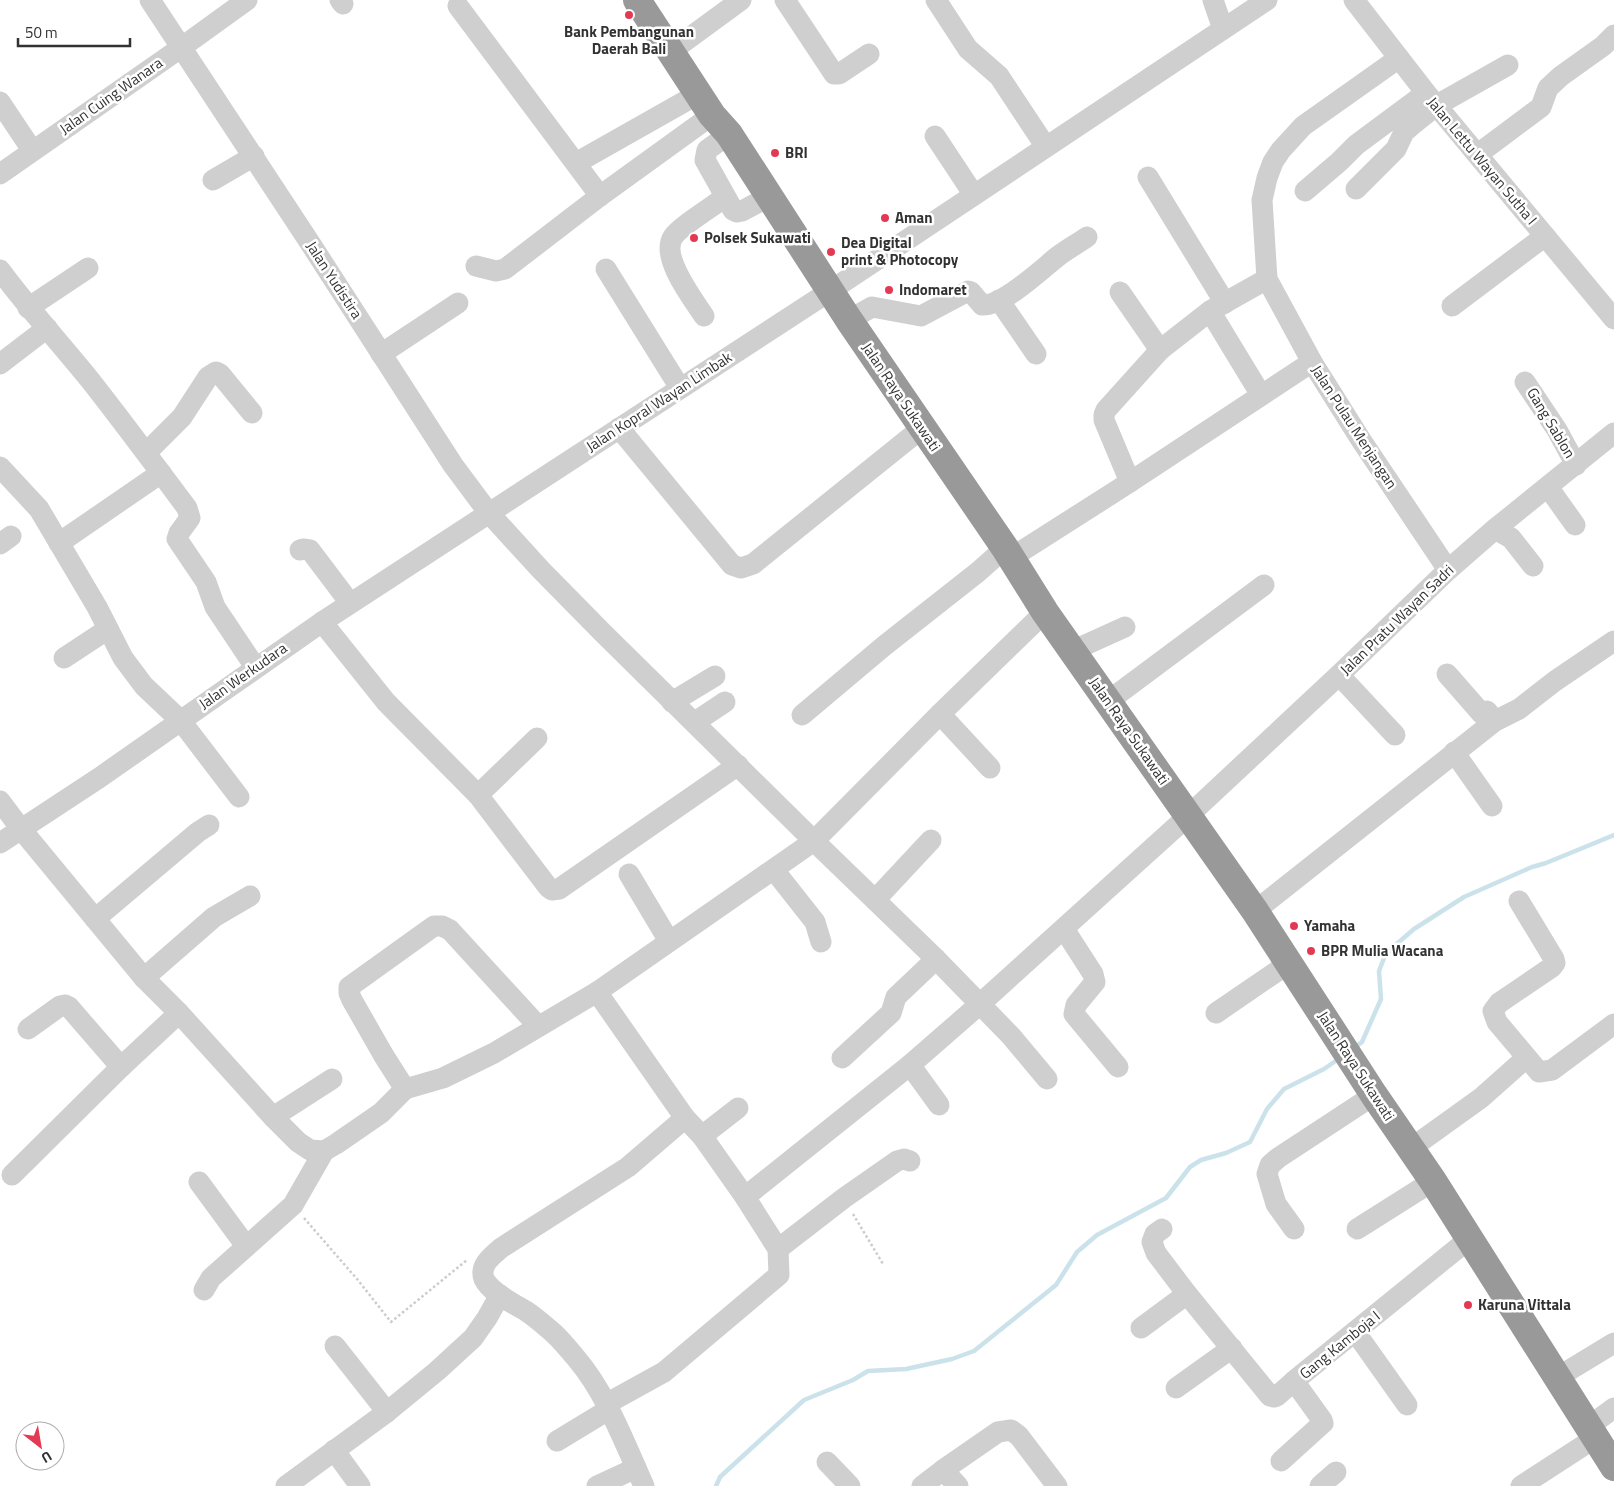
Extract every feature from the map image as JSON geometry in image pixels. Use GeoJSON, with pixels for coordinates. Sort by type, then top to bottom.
{"type":"FeatureCollection","features":[{"type":"Feature","properties":{"kind":"highway","name":"Jalan Raya Sukawati"},"geometry":{"type":"LineString","coordinates":[[637,0],[670,52],[770,196],[849,320],[1107,702],[1255,911],[1410,1149],[1433,1181],[1614,1467]]}},
{"type":"Feature","properties":{"kind":"street","name":"Jalan Yudistira"},"geometry":{"type":"LineString","coordinates":[[150,0],[254,156],[453,465],[488,512],[541,570],[672,702],[695,722],[936,959],[1011,1036],[1047,1079]]}},
{"type":"Feature","properties":{"kind":"street","name":"Jalan Cuing Wanara"},"geometry":{"type":"LineString","coordinates":[[0,174],[247,0]]}},
{"type":"Feature","properties":{"kind":"street"},"geometry":{"type":"LineString","coordinates":[[670,52],[741,0]]}},
{"type":"Feature","properties":{"kind":"street"},"geometry":{"type":"LineString","coordinates":[[785,0],[834,74],[840,74],[869,54]]}},
{"type":"Feature","properties":{"kind":"street"},"geometry":{"type":"LineString","coordinates":[[936,0],[968,49],[1000,76],[1046,147]]}},
{"type":"Feature","properties":{"kind":"street"},"geometry":{"type":"LineString","coordinates":[[1213,0],[1223,29]]}},
{"type":"Feature","properties":{"kind":"street","name":"Jalan Kopral Wayan Limbak"},"geometry":{"type":"LineString","coordinates":[[488,512],[830,291],[1267,0]]}},
{"type":"Feature","properties":{"kind":"street","name":"Jalan Lettu Wayan Sutha I"},"geometry":{"type":"LineString","coordinates":[[1354,0],[1432,99],[1614,318]]}},
{"type":"Feature","properties":{"kind":"street"},"geometry":{"type":"LineString","coordinates":[[458,6],[600,196]]}},
{"type":"Feature","properties":{"kind":"street"},"geometry":{"type":"LineString","coordinates":[[1478,154],[1541,107],[1548,88],[1561,76],[1603,46],[1614,35]]}},
{"type":"Feature","properties":{"kind":"street"},"geometry":{"type":"LineString","coordinates":[[1130,482],[1104,420],[1104,415],[1111,404],[1160,350],[1217,307],[1267,279],[1262,200],[1273,162],[1281,150],[1303,126],[1399,58]]}},
{"type":"Feature","properties":{"kind":"street"},"geometry":{"type":"LineString","coordinates":[[1305,191],[1356,145],[1432,99],[1508,64]]}},
{"type":"Feature","properties":{"kind":"street"},"geometry":{"type":"LineString","coordinates":[[1356,189],[1396,149],[1404,132],[1432,99]]}},
{"type":"Feature","properties":{"kind":"street"},"geometry":{"type":"LineString","coordinates":[[0,102],[32,150]]}},
{"type":"Feature","properties":{"kind":"street"},"geometry":{"type":"LineString","coordinates":[[576,163],[713,114]]}},
{"type":"Feature","properties":{"kind":"street"},"geometry":{"type":"LineString","coordinates":[[476,266],[496,271],[505,269],[600,196],[713,114]]}},
{"type":"Feature","properties":{"kind":"street"},"geometry":{"type":"LineString","coordinates":[[713,114],[705,156],[706,163],[733,210],[742,212],[770,196]]}},
{"type":"Feature","properties":{"kind":"street"},"geometry":{"type":"LineString","coordinates":[[935,136],[974,195]]}},
{"type":"Feature","properties":{"kind":"street"},"geometry":{"type":"LineString","coordinates":[[214,180],[254,156]]}},
{"type":"Feature","properties":{"kind":"street"},"geometry":{"type":"LineString","coordinates":[[1148,178],[1217,307],[1261,395]]}},
{"type":"Feature","properties":{"kind":"street"},"geometry":{"type":"LineString","coordinates":[[704,316],[688,292],[671,260],[670,244],[675,234],[725,197]]}},
{"type":"Feature","properties":{"kind":"street"},"geometry":{"type":"LineString","coordinates":[[1452,306],[1545,236]]}},
{"type":"Feature","properties":{"kind":"street"},"geometry":{"type":"LineString","coordinates":[[849,320],[872,307],[921,316],[968,291],[982,304],[987,305],[999,300],[1036,276],[1058,256],[1087,238]]}},
{"type":"Feature","properties":{"kind":"street"},"geometry":{"type":"LineString","coordinates":[[28,308],[88,268]]}},
{"type":"Feature","properties":{"kind":"street"},"geometry":{"type":"LineString","coordinates":[[606,269],[680,388]]}},
{"type":"Feature","properties":{"kind":"street"},"geometry":{"type":"LineString","coordinates":[[0,270],[28,308],[47,328],[147,452],[188,508],[191,516],[178,535],[178,541],[206,582],[215,607],[255,667]]}},
{"type":"Feature","properties":{"kind":"street","name":"Jalan Pulau Menjangan"},"geometry":{"type":"LineString","coordinates":[[1267,279],[1312,362],[1361,440],[1448,570]]}},
{"type":"Feature","properties":{"kind":"street"},"geometry":{"type":"LineString","coordinates":[[1120,292],[1160,350]]}},
{"type":"Feature","properties":{"kind":"street"},"geometry":{"type":"LineString","coordinates":[[999,300],[1036,354]]}},
{"type":"Feature","properties":{"kind":"street"},"geometry":{"type":"LineString","coordinates":[[381,354],[458,303]]}},
{"type":"Feature","properties":{"kind":"street"},"geometry":{"type":"LineString","coordinates":[[0,364],[47,328]]}},
{"type":"Feature","properties":{"kind":"street"},"geometry":{"type":"LineString","coordinates":[[802,715],[884,646],[978,572],[1130,482],[1312,362]]}},
{"type":"Feature","properties":{"kind":"street"},"geometry":{"type":"LineString","coordinates":[[147,452],[182,417],[208,377],[213,373],[220,374],[252,412]]}},
{"type":"Feature","properties":{"kind":"street","name":"Gang Sablon"},"geometry":{"type":"LineString","coordinates":[[1525,382],[1557,430],[1576,465]]}},
{"type":"Feature","properties":{"kind":"street"},"geometry":{"type":"LineString","coordinates":[[619,428],[732,565],[741,568],[753,564],[922,428]]}},
{"type":"Feature","properties":{"kind":"street","name":"Jalan Pratu Wayan Sadri"},"geometry":{"type":"LineString","coordinates":[[745,1197],[910,1065],[980,1004],[1188,816],[1448,570],[1495,529],[1614,433]]}},
{"type":"Feature","properties":{"kind":"street"},"geometry":{"type":"LineString","coordinates":[[0,466],[39,509],[83,581],[123,658],[144,686],[181,721],[239,798]]}},
{"type":"Feature","properties":{"kind":"street"},"geometry":{"type":"LineString","coordinates":[[59,543],[161,473]]}},
{"type":"Feature","properties":{"kind":"street"},"geometry":{"type":"LineString","coordinates":[[1548,487],[1575,525]]}},
{"type":"Feature","properties":{"kind":"street","name":"Jalan Werkudara"},"geometry":{"type":"LineString","coordinates":[[0,843],[99,778],[255,667],[488,512]]}},
{"type":"Feature","properties":{"kind":"street"},"geometry":{"type":"LineString","coordinates":[[1495,529],[1511,538],[1533,566]]}},
{"type":"Feature","properties":{"kind":"street"},"geometry":{"type":"LineString","coordinates":[[300,550],[303,548],[310,550],[350,603]]}},
{"type":"Feature","properties":{"kind":"street"},"geometry":{"type":"LineString","coordinates":[[1107,702],[1264,585]]}},
{"type":"Feature","properties":{"kind":"street"},"geometry":{"type":"LineString","coordinates":[[204,1290],[211,1278],[293,1205],[324,1151],[381,1113],[406,1089],[443,1078],[494,1053],[597,992],[814,841],[940,714],[1046,612]]}},
{"type":"Feature","properties":{"kind":"street"},"geometry":{"type":"LineString","coordinates":[[322,622],[386,702],[478,795],[552,890],[556,890],[738,765]]}},
{"type":"Feature","properties":{"kind":"street"},"geometry":{"type":"LineString","coordinates":[[1074,652],[1125,627]]}},
{"type":"Feature","properties":{"kind":"street"},"geometry":{"type":"LineString","coordinates":[[64,658],[108,629]]}},
{"type":"Feature","properties":{"kind":"street"},"geometry":{"type":"LineString","coordinates":[[1255,911],[1495,721],[1519,710],[1555,681],[1614,641]]}},
{"type":"Feature","properties":{"kind":"street"},"geometry":{"type":"LineString","coordinates":[[1448,674],[1482,714],[1487,711],[1495,721]]}},
{"type":"Feature","properties":{"kind":"street"},"geometry":{"type":"LineString","coordinates":[[1339,675],[1395,735]]}},
{"type":"Feature","properties":{"kind":"street"},"geometry":{"type":"LineString","coordinates":[[672,702],[715,676]]}},
{"type":"Feature","properties":{"kind":"street"},"geometry":{"type":"LineString","coordinates":[[695,722],[725,702]]}},
{"type":"Feature","properties":{"kind":"street"},"geometry":{"type":"LineString","coordinates":[[940,714],[990,768]]}},
{"type":"Feature","properties":{"kind":"street"},"geometry":{"type":"LineString","coordinates":[[478,795],[537,738]]}},
{"type":"Feature","properties":{"kind":"street"},"geometry":{"type":"LineString","coordinates":[[1454,752],[1492,806]]}},
{"type":"Feature","properties":{"kind":"street"},"geometry":{"type":"LineString","coordinates":[[0,801],[144,978],[179,1013],[298,1142],[310,1150],[324,1151]]}},
{"type":"Feature","properties":{"kind":"street"},"geometry":{"type":"LineString","coordinates":[[95,919],[198,832],[209,825]]}},
{"type":"Feature","properties":{"kind":"street"},"geometry":{"type":"LineString","coordinates":[[875,900],[931,840]]}},
{"type":"Feature","properties":{"kind":"street"},"geometry":{"type":"LineString","coordinates":[[774,870],[815,922],[821,942]]}},
{"type":"Feature","properties":{"kind":"street"},"geometry":{"type":"LineString","coordinates":[[629,874],[670,941]]}},
{"type":"Feature","properties":{"kind":"street"},"geometry":{"type":"LineString","coordinates":[[144,978],[214,917],[250,896]]}},
{"type":"Feature","properties":{"kind":"street"},"geometry":{"type":"LineString","coordinates":[[1519,902],[1554,959],[1554,963],[1552,968],[1499,1003],[1493,1011],[1497,1022],[1539,1072],[1552,1070],[1614,1024]]}},
{"type":"Feature","properties":{"kind":"street"},"geometry":{"type":"LineString","coordinates":[[406,1089],[384,1056],[352,1000],[349,993],[350,987],[434,926],[442,926],[450,930],[538,1026]]}},
{"type":"Feature","properties":{"kind":"street"},"geometry":{"type":"LineString","coordinates":[[1064,930],[1093,974],[1095,982],[1076,1005],[1074,1014],[1118,1067]]}},
{"type":"Feature","properties":{"kind":"street"},"geometry":{"type":"LineString","coordinates":[[842,1058],[891,1013],[896,997],[936,959]]}},
{"type":"Feature","properties":{"kind":"street"},"geometry":{"type":"LineString","coordinates":[[1216,1013],[1294,970]]}},
{"type":"Feature","properties":{"kind":"street"},"geometry":{"type":"LineString","coordinates":[[557,1441],[664,1372],[701,1339],[779,1277],[780,1262],[778,1249],[745,1197],[702,1136],[685,1118],[597,992]]}},
{"type":"Feature","properties":{"kind":"street"},"geometry":{"type":"LineString","coordinates":[[28,1030],[60,1006],[67,1006],[121,1066]]}},
{"type":"Feature","properties":{"kind":"street"},"geometry":{"type":"LineString","coordinates":[[12,1175],[121,1066],[179,1013]]}},
{"type":"Feature","properties":{"kind":"street"},"geometry":{"type":"LineString","coordinates":[[1410,1149],[1481,1098],[1526,1058]]}},
{"type":"Feature","properties":{"kind":"street"},"geometry":{"type":"LineString","coordinates":[[910,1065],[939,1104]]}},
{"type":"Feature","properties":{"kind":"street"},"geometry":{"type":"LineString","coordinates":[[273,1117],[332,1079]]}},
{"type":"Feature","properties":{"kind":"street"},"geometry":{"type":"LineString","coordinates":[[1294,1229],[1276,1204],[1268,1174],[1270,1166],[1370,1087]]}},
{"type":"Feature","properties":{"kind":"street"},"geometry":{"type":"LineString","coordinates":[[702,1136],[738,1108]]}},
{"type":"Feature","properties":{"kind":"street"},"geometry":{"type":"LineString","coordinates":[[597,1486],[640,1477],[607,1407],[590,1375],[552,1332],[488,1286],[483,1270],[486,1262],[501,1248],[628,1167],[685,1118]]}},
{"type":"Feature","properties":{"kind":"street"},"geometry":{"type":"LineString","coordinates":[[778,1249],[844,1198],[897,1161],[904,1159],[910,1161]]}},
{"type":"Feature","properties":{"kind":"street"},"geometry":{"type":"LineString","coordinates":[[1357,1230],[1433,1181]]}},
{"type":"Feature","properties":{"kind":"street"},"geometry":{"type":"LineString","coordinates":[[199,1182],[246,1246]]}},
{"type":"Feature","properties":{"kind":"street"},"geometry":{"type":"LineString","coordinates":[[1162,1229],[1155,1234],[1152,1242],[1154,1248],[1187,1294],[1272,1397],[1277,1396],[1294,1381]]}},
{"type":"Feature","properties":{"kind":"street","name":"Gang Kamboja I"},"geometry":{"type":"LineString","coordinates":[[1282,1461],[1323,1424],[1294,1381],[1356,1333],[1469,1239]]}},
{"type":"Feature","properties":{"kind":"street"},"geometry":{"type":"LineString","coordinates":[[1141,1328],[1187,1294]]}},
{"type":"Feature","properties":{"kind":"street"},"geometry":{"type":"LineString","coordinates":[[286,1486],[387,1412],[437,1371],[473,1338],[500,1295]]}},
{"type":"Feature","properties":{"kind":"street"},"geometry":{"type":"LineString","coordinates":[[1356,1333],[1406,1405]]}},
{"type":"Feature","properties":{"kind":"street"},"geometry":{"type":"LineString","coordinates":[[1558,1376],[1614,1343]]}},
{"type":"Feature","properties":{"kind":"street"},"geometry":{"type":"LineString","coordinates":[[335,1346],[387,1412]]}},
{"type":"Feature","properties":{"kind":"street"},"geometry":{"type":"LineString","coordinates":[[1176,1388],[1232,1348]]}},
{"type":"Feature","properties":{"kind":"street"},"geometry":{"type":"LineString","coordinates":[[1521,1486],[1592,1432],[1614,1408]]}},
{"type":"Feature","properties":{"kind":"street"},"geometry":{"type":"LineString","coordinates":[[922,1486],[998,1432],[1011,1430],[1019,1436],[1057,1486]]}},
{"type":"Feature","properties":{"kind":"street"},"geometry":{"type":"LineString","coordinates":[[334,1450],[360,1486]]}},
{"type":"Feature","properties":{"kind":"street"},"geometry":{"type":"LineString","coordinates":[[827,1462],[850,1486]]}},
{"type":"Feature","properties":{"kind":"street"},"geometry":{"type":"LineString","coordinates":[[943,1470],[958,1486]]}},
{"type":"Feature","properties":{"kind":"street"},"geometry":{"type":"LineString","coordinates":[[1320,1486],[1336,1472]]}},
{"type":"Feature","properties":{"kind":"path"},"geometry":{"type":"LineString","coordinates":[[844,1198],[883,1264]]}},
{"type":"Feature","properties":{"kind":"path"},"geometry":{"type":"LineString","coordinates":[[293,1205],[357,1279],[391,1322],[468,1260],[483,1270]]}},
{"type":"Feature","properties":{"kind":"waterway"},"geometry":{"type":"LineString","coordinates":[[1354,1048],[1362,1042],[1381,999],[1379,971],[1384,958],[1392,948],[1414,929],[1464,897],[1532,867],[1614,835]]}},
{"type":"Feature","properties":{"kind":"waterway"},"geometry":{"type":"LineString","coordinates":[[716,1486],[720,1477],[804,1400],[853,1380],[868,1371],[906,1369],[952,1359],[974,1351],[1056,1285],[1077,1252],[1097,1235],[1166,1198],[1190,1167],[1201,1160],[1226,1153],[1250,1142],[1267,1109],[1284,1089],[1324,1069],[1340,1058]]}},
{"type":"Feature","properties":{"kind":"place","name":"Bank Pembangunan Daerah Bali"},"geometry":{"type":"Point","coordinates":[629,15]}},
{"type":"Feature","properties":{"kind":"place","name":"BRI"},"geometry":{"type":"Point","coordinates":[775,153]}},
{"type":"Feature","properties":{"kind":"place","name":"Aman"},"geometry":{"type":"Point","coordinates":[885,218]}},
{"type":"Feature","properties":{"kind":"place","name":"Polsek Sukawati"},"geometry":{"type":"Point","coordinates":[694,238]}},
{"type":"Feature","properties":{"kind":"place","name":"Dea Digital print & Photocopy"},"geometry":{"type":"Point","coordinates":[831,252]}},
{"type":"Feature","properties":{"kind":"place","name":"Indomaret"},"geometry":{"type":"Point","coordinates":[889,290]}},
{"type":"Feature","properties":{"kind":"place","name":"Yamaha"},"geometry":{"type":"Point","coordinates":[1294,926]}},
{"type":"Feature","properties":{"kind":"place","name":"BPR Mulia Wacana"},"geometry":{"type":"Point","coordinates":[1311,951]}},
{"type":"Feature","properties":{"kind":"place","name":"Karuna Vittala"},"geometry":{"type":"Point","coordinates":[1468,1305]}}]}
